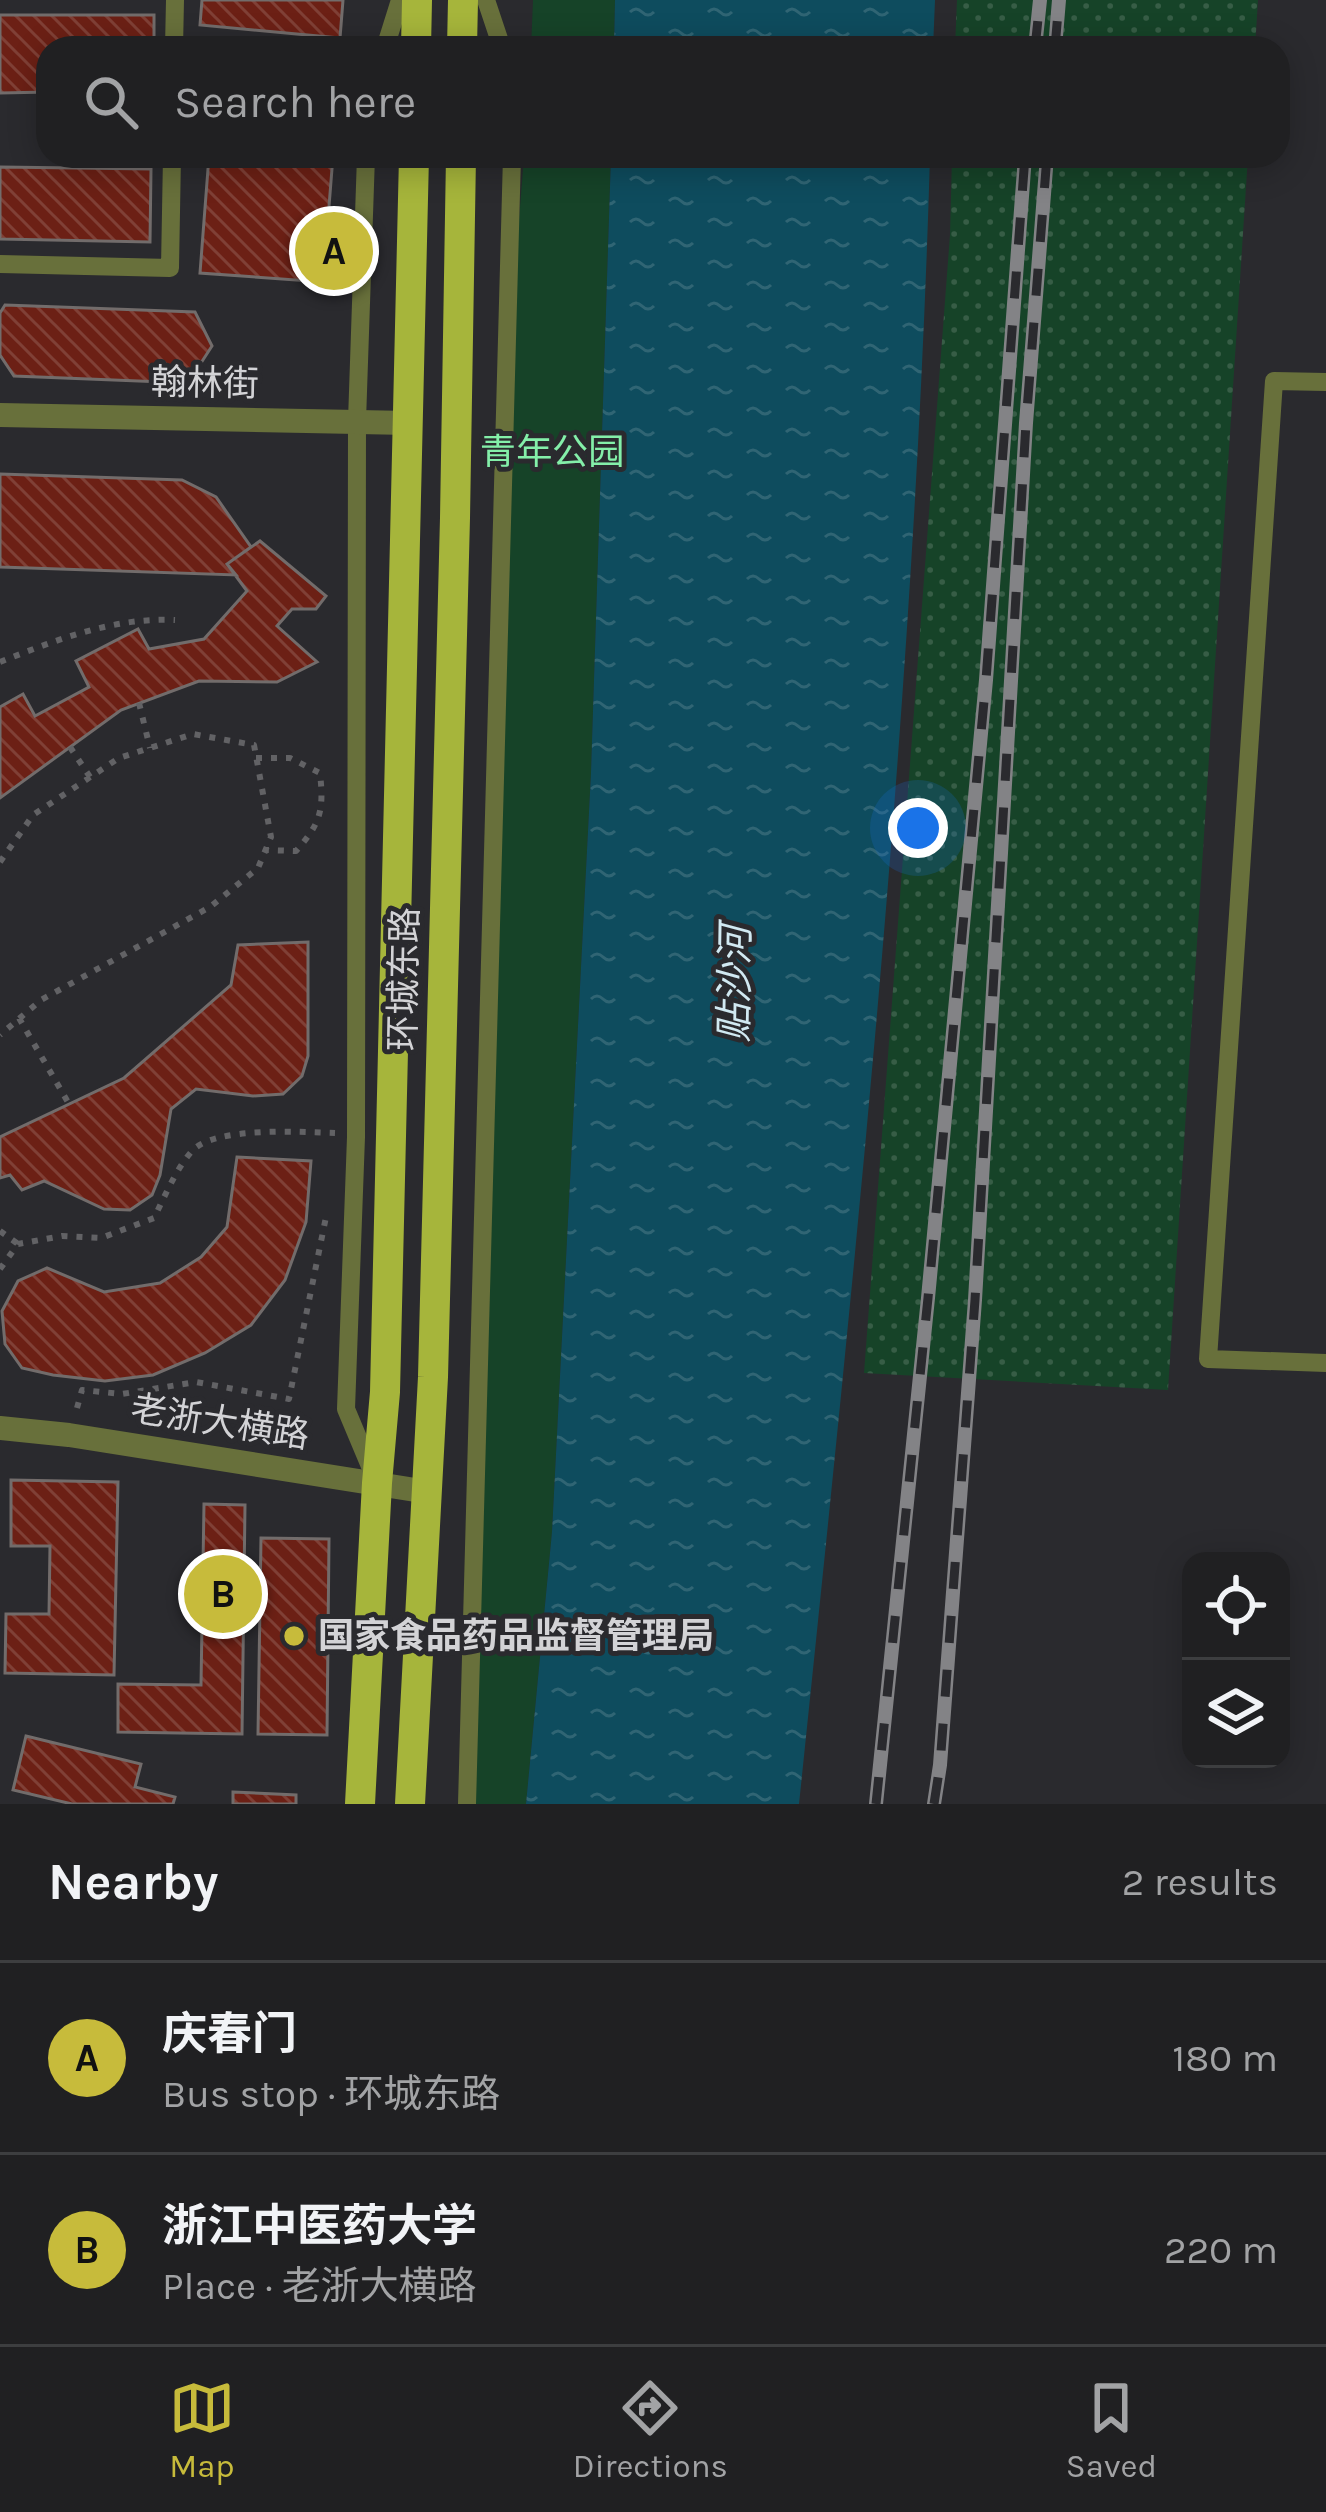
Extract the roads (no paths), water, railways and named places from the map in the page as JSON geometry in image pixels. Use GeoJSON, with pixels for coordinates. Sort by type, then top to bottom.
{"type":"FeatureCollection","features":[{"type":"Feature","properties":{"kind":"main road"},"geometry":{"type":"LineString","coordinates":[[416,36],[417,0]]}},
{"type":"Feature","properties":{"kind":"main road"},"geometry":{"type":"LineString","coordinates":[[462,36],[463,0]]}},
{"type":"Feature","properties":{"kind":"main road","name":"环城东路"},"geometry":{"type":"LineString","coordinates":[[360,1804],[385,1392],[414,168]]}},
{"type":"Feature","properties":{"kind":"main road","name":"环城东路"},"geometry":{"type":"LineString","coordinates":[[410,1804],[433,1377],[460,168]]}},
{"type":"Feature","properties":{"kind":"street","name":"翰林街"},"geometry":{"type":"LineString","coordinates":[[0,415],[409,423]]}},
{"type":"Feature","properties":{"kind":"street","name":"老浙大横路"},"geometry":{"type":"LineString","coordinates":[[0,1428],[428,1492]]}},
{"type":"Feature","properties":{"kind":"lane"},"geometry":{"type":"LineString","coordinates":[[174,36],[176,0]]}},
{"type":"Feature","properties":{"kind":"lane"},"geometry":{"type":"LineString","coordinates":[[389,36],[400,0]]}},
{"type":"Feature","properties":{"kind":"lane"},"geometry":{"type":"LineString","coordinates":[[486,0],[498,36]]}},
{"type":"Feature","properties":{"kind":"lane"},"geometry":{"type":"LineString","coordinates":[[0,264],[170,268],[172,168]]}},
{"type":"Feature","properties":{"kind":"lane","name":"环城东路"},"geometry":{"type":"LineString","coordinates":[[366,168],[357,421],[356,1137],[346,1409],[377,1483]]}},
{"type":"Feature","properties":{"kind":"lane"},"geometry":{"type":"LineString","coordinates":[[467,1804],[512,168]]}},
{"type":"Feature","properties":{"kind":"lane"},"geometry":{"type":"LineString","coordinates":[[1326,382],[1274,381],[1208,1359],[1326,1363]]}},
{"type":"Feature","properties":{"kind":"water"},"geometry":{"type":"Polygon","coordinates":[[[615,0],[935,0],[934,36],[614,36],[615,0]]]}},
{"type":"Feature","properties":{"kind":"water","name":"贴沙河"},"geometry":{"type":"Polygon","coordinates":[[[611,168],[930,168],[897,775],[799,1804],[526,1804],[552,1532],[591,773],[611,168]]]}},
{"type":"Feature","properties":{"kind":"railway"},"geometry":{"type":"LineString","coordinates":[[1036,36],[1040,0]]}},
{"type":"Feature","properties":{"kind":"railway"},"geometry":{"type":"LineString","coordinates":[[1056,36],[1059,0]]}},
{"type":"Feature","properties":{"kind":"railway"},"geometry":{"type":"LineString","coordinates":[[876,1804],[986,680],[1024,168]]}},
{"type":"Feature","properties":{"kind":"railway"},"geometry":{"type":"LineString","coordinates":[[934,1804],[975,1300],[1026,423],[1046,168]]}},
{"type":"Feature","properties":{"kind":"place","name":"庆春门"},"geometry":{"type":"Point","coordinates":[334,251]}},
{"type":"Feature","properties":{"kind":"place","name":"浙江中医药大学"},"geometry":{"type":"Point","coordinates":[223,1594]}},
{"type":"Feature","properties":{"kind":"place","name":"国家食品药品监督管理局"},"geometry":{"type":"Point","coordinates":[294,1636]}},
{"type":"Feature","properties":{"kind":"park label","name":"青年公园"},"geometry":{"type":"Point","coordinates":[552,452]}}]}
